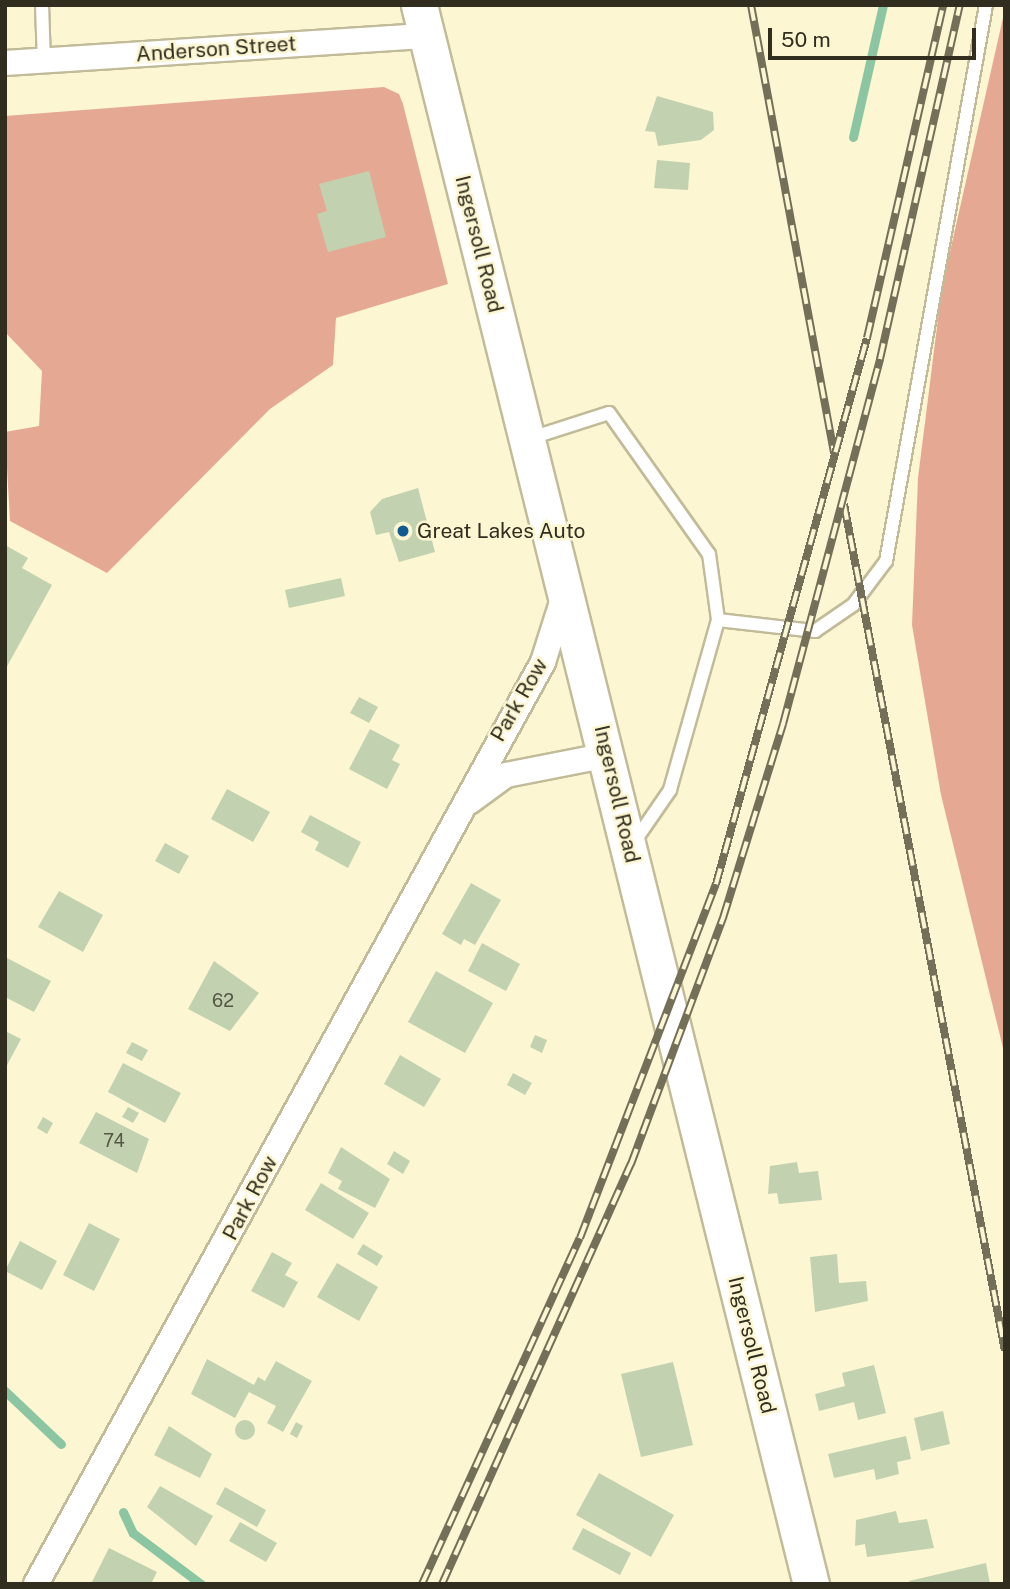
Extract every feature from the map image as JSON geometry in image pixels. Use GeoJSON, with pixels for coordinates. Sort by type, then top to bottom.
{"type":"FeatureCollection","features":[{"type":"Feature","properties":{"kind":"main road","name":"Ingersoll Road"},"geometry":{"type":"LineString","coordinates":[[423,21],[566,584],[811,1584]]}},
{"type":"Feature","properties":{"kind":"street","name":"Anderson Street"},"geometry":{"type":"LineString","coordinates":[[5,63],[423,21]]}},
{"type":"Feature","properties":{"kind":"street","name":"Park Row"},"geometry":{"type":"LineString","coordinates":[[36,1584],[543,662],[566,584]]}},
{"type":"Feature","properties":{"kind":"street","name":"Park Row"},"geometry":{"type":"LineString","coordinates":[[460,810],[506,775],[608,755]]}},
{"type":"Feature","properties":{"kind":"lane"},"geometry":{"type":"LineString","coordinates":[[42,5],[44,61]]}},
{"type":"Feature","properties":{"kind":"lane"},"geometry":{"type":"LineString","coordinates":[[718,620],[815,631],[853,605],[886,561],[986,5]]}},
{"type":"Feature","properties":{"kind":"lane"},"geometry":{"type":"LineString","coordinates":[[528,439],[609,413],[697,530],[709,554],[718,620],[670,790],[630,848]]}},
{"type":"Feature","properties":{"kind":"shaded area"},"geometry":{"type":"Polygon","coordinates":[[[1005,9],[1005,1056],[941,795],[912,625],[918,478],[942,287],[1005,9]]]}},
{"type":"Feature","properties":{"kind":"shaded area"},"geometry":{"type":"Polygon","coordinates":[[[384,87],[399,94],[403,104],[448,284],[336,318],[333,365],[270,409],[107,573],[10,521],[5,432],[39,426],[42,371],[5,332],[5,116],[384,87]]]}},
{"type":"Feature","properties":{"kind":"building"},"geometry":{"type":"Polygon","coordinates":[[[657,96],[713,112],[714,130],[701,140],[658,146],[655,132],[645,131],[657,96]]]}},
{"type":"Feature","properties":{"kind":"building"},"geometry":{"type":"Polygon","coordinates":[[[657,160],[690,163],[688,190],[654,188],[657,160]]]}},
{"type":"Feature","properties":{"kind":"building"},"geometry":{"type":"Polygon","coordinates":[[[369,171],[386,237],[328,252],[317,214],[327,211],[319,184],[369,171]]]}},
{"type":"Feature","properties":{"kind":"building"},"geometry":{"type":"Polygon","coordinates":[[[418,488],[435,552],[399,562],[389,532],[376,535],[370,512],[382,499],[418,488]]]}},
{"type":"Feature","properties":{"kind":"building"},"geometry":{"type":"Polygon","coordinates":[[[5,545],[28,558],[22,568],[52,585],[5,670],[5,545]]]}},
{"type":"Feature","properties":{"kind":"building"},"geometry":{"type":"Polygon","coordinates":[[[341,578],[345,596],[289,608],[285,590],[341,578]]]}},
{"type":"Feature","properties":{"kind":"building"},"geometry":{"type":"Polygon","coordinates":[[[359,697],[378,707],[369,723],[350,713],[359,697]]]}},
{"type":"Feature","properties":{"kind":"building"},"geometry":{"type":"Polygon","coordinates":[[[370,729],[400,745],[392,760],[400,764],[387,789],[349,769],[370,729]]]}},
{"type":"Feature","properties":{"kind":"building"},"geometry":{"type":"Polygon","coordinates":[[[227,789],[270,812],[253,842],[211,819],[227,789]]]}},
{"type":"Feature","properties":{"kind":"building"},"geometry":{"type":"Polygon","coordinates":[[[310,815],[361,842],[348,868],[315,850],[319,842],[301,832],[310,815]]]}},
{"type":"Feature","properties":{"kind":"building"},"geometry":{"type":"Polygon","coordinates":[[[165,843],[189,856],[179,874],[155,861],[165,843]]]}},
{"type":"Feature","properties":{"kind":"building"},"geometry":{"type":"Polygon","coordinates":[[[471,883],[501,900],[475,945],[464,939],[461,945],[442,934],[471,883]]]}},
{"type":"Feature","properties":{"kind":"building"},"geometry":{"type":"Polygon","coordinates":[[[59,891],[103,915],[83,952],[38,927],[59,891]]]}},
{"type":"Feature","properties":{"kind":"building"},"geometry":{"type":"Polygon","coordinates":[[[482,943],[520,964],[506,991],[468,971],[482,943]]]}},
{"type":"Feature","properties":{"kind":"building"},"geometry":{"type":"Polygon","coordinates":[[[5,957],[51,981],[34,1012],[5,997],[5,957]]]}},
{"type":"Feature","properties":{"kind":"building"},"geometry":{"type":"Polygon","coordinates":[[[214,961],[259,993],[230,1031],[188,1009],[214,961]]]}},
{"type":"Feature","properties":{"kind":"building"},"geometry":{"type":"Polygon","coordinates":[[[436,971],[493,1003],[465,1053],[408,1022],[436,971]]]}},
{"type":"Feature","properties":{"kind":"building"},"geometry":{"type":"Polygon","coordinates":[[[5,1031],[21,1039],[5,1069],[5,1031]]]}},
{"type":"Feature","properties":{"kind":"building"},"geometry":{"type":"Polygon","coordinates":[[[535,1035],[547,1040],[542,1053],[530,1047],[535,1035]]]}},
{"type":"Feature","properties":{"kind":"building"},"geometry":{"type":"Polygon","coordinates":[[[132,1042],[148,1050],[142,1061],[126,1053],[132,1042]]]}},
{"type":"Feature","properties":{"kind":"building"},"geometry":{"type":"Polygon","coordinates":[[[400,1055],[441,1079],[424,1107],[384,1084],[400,1055]]]}},
{"type":"Feature","properties":{"kind":"building"},"geometry":{"type":"Polygon","coordinates":[[[123,1063],[181,1093],[165,1123],[108,1092],[123,1063]]]}},
{"type":"Feature","properties":{"kind":"building"},"geometry":{"type":"Polygon","coordinates":[[[513,1073],[532,1083],[525,1095],[507,1085],[513,1073]]]}},
{"type":"Feature","properties":{"kind":"building"},"geometry":{"type":"Polygon","coordinates":[[[128,1107],[139,1113],[133,1123],[122,1117],[128,1107]]]}},
{"type":"Feature","properties":{"kind":"building"},"geometry":{"type":"Polygon","coordinates":[[[96,1112],[149,1139],[137,1173],[79,1143],[96,1112]]]}},
{"type":"Feature","properties":{"kind":"building"},"geometry":{"type":"Polygon","coordinates":[[[43,1117],[53,1123],[47,1134],[37,1128],[43,1117]]]}},
{"type":"Feature","properties":{"kind":"building"},"geometry":{"type":"Polygon","coordinates":[[[341,1147],[390,1179],[375,1208],[338,1189],[342,1181],[328,1173],[341,1147]]]}},
{"type":"Feature","properties":{"kind":"building"},"geometry":{"type":"Polygon","coordinates":[[[394,1151],[410,1161],[403,1174],[387,1164],[394,1151]]]}},
{"type":"Feature","properties":{"kind":"building"},"geometry":{"type":"Polygon","coordinates":[[[797,1162],[799,1173],[818,1171],[822,1200],[779,1204],[777,1193],[768,1194],[770,1166],[797,1162]]]}},
{"type":"Feature","properties":{"kind":"building"},"geometry":{"type":"Polygon","coordinates":[[[321,1183],[369,1213],[353,1239],[305,1210],[321,1183]]]}},
{"type":"Feature","properties":{"kind":"building"},"geometry":{"type":"Polygon","coordinates":[[[89,1223],[120,1239],[94,1291],[63,1275],[89,1223]]]}},
{"type":"Feature","properties":{"kind":"building"},"geometry":{"type":"Polygon","coordinates":[[[20,1241],[57,1261],[42,1290],[5,1271],[20,1241]]]}},
{"type":"Feature","properties":{"kind":"building"},"geometry":{"type":"Polygon","coordinates":[[[363,1244],[383,1256],[377,1266],[357,1254],[363,1244]]]}},
{"type":"Feature","properties":{"kind":"building"},"geometry":{"type":"Polygon","coordinates":[[[272,1252],[292,1263],[285,1275],[298,1282],[284,1308],[251,1291],[272,1252]]]}},
{"type":"Feature","properties":{"kind":"building"},"geometry":{"type":"Polygon","coordinates":[[[837,1254],[839,1283],[866,1281],[868,1301],[815,1312],[810,1257],[837,1254]]]}},
{"type":"Feature","properties":{"kind":"building"},"geometry":{"type":"Polygon","coordinates":[[[337,1263],[378,1287],[359,1321],[317,1297],[337,1263]]]}},
{"type":"Feature","properties":{"kind":"building"},"geometry":{"type":"Polygon","coordinates":[[[207,1359],[254,1385],[258,1377],[265,1381],[276,1361],[312,1381],[283,1432],[267,1423],[276,1406],[249,1392],[235,1418],[191,1394],[207,1359]]]}},
{"type":"Feature","properties":{"kind":"building"},"geometry":{"type":"Polygon","coordinates":[[[673,1362],[693,1445],[641,1457],[621,1374],[673,1362]]]}},
{"type":"Feature","properties":{"kind":"building"},"geometry":{"type":"Polygon","coordinates":[[[874,1365],[886,1413],[858,1420],[854,1402],[819,1411],[815,1394],[845,1386],[842,1373],[874,1365]]]}},
{"type":"Feature","properties":{"kind":"building"},"geometry":{"type":"Polygon","coordinates":[[[943,1411],[950,1444],[921,1451],[914,1418],[943,1411]]]}},
{"type":"Feature","properties":{"kind":"building"},"geometry":{"type":"Polygon","coordinates":[[[241,1420],[249,1420],[255,1430],[249,1440],[241,1440],[235,1434],[235,1426],[241,1420]]]}},
{"type":"Feature","properties":{"kind":"building"},"geometry":{"type":"Polygon","coordinates":[[[296,1422],[303,1426],[297,1438],[290,1434],[296,1422]]]}},
{"type":"Feature","properties":{"kind":"building"},"geometry":{"type":"Polygon","coordinates":[[[169,1426],[212,1454],[200,1478],[154,1455],[169,1426]]]}},
{"type":"Feature","properties":{"kind":"building"},"geometry":{"type":"Polygon","coordinates":[[[906,1436],[911,1459],[897,1462],[899,1474],[876,1480],[874,1469],[834,1478],[828,1454],[906,1436]]]}},
{"type":"Feature","properties":{"kind":"building"},"geometry":{"type":"Polygon","coordinates":[[[599,1473],[674,1515],[651,1557],[576,1515],[599,1473]]]}},
{"type":"Feature","properties":{"kind":"building"},"geometry":{"type":"Polygon","coordinates":[[[160,1486],[213,1516],[196,1546],[147,1507],[160,1486]]]}},
{"type":"Feature","properties":{"kind":"building"},"geometry":{"type":"Polygon","coordinates":[[[225,1487],[266,1510],[257,1527],[216,1504],[225,1487]]]}},
{"type":"Feature","properties":{"kind":"building"},"geometry":{"type":"Polygon","coordinates":[[[896,1511],[899,1523],[927,1519],[934,1548],[867,1557],[865,1544],[855,1546],[856,1520],[896,1511]]]}},
{"type":"Feature","properties":{"kind":"building"},"geometry":{"type":"Polygon","coordinates":[[[240,1522],[277,1543],[266,1562],[229,1541],[240,1522]]]}},
{"type":"Feature","properties":{"kind":"building"},"geometry":{"type":"Polygon","coordinates":[[[583,1528],[631,1553],[620,1575],[572,1549],[583,1528]]]}},
{"type":"Feature","properties":{"kind":"building"},"geometry":{"type":"Polygon","coordinates":[[[109,1548],[157,1572],[151,1584],[91,1584],[109,1548]]]}},
{"type":"Feature","properties":{"kind":"building"},"geometry":{"type":"Polygon","coordinates":[[[986,1563],[990,1584],[910,1584],[909,1581],[986,1563]]]}},
{"type":"Feature","properties":{"kind":"waterway"},"geometry":{"type":"LineString","coordinates":[[853,137],[883,5]]}},
{"type":"Feature","properties":{"kind":"waterway"},"geometry":{"type":"LineString","coordinates":[[5,1391],[61,1444]]}},
{"type":"Feature","properties":{"kind":"waterway"},"geometry":{"type":"LineString","coordinates":[[123,1512],[133,1533],[201,1584]]}},
{"type":"Feature","properties":{"kind":"railway"},"geometry":{"type":"LineString","coordinates":[[751,5],[834,453]]}},
{"type":"Feature","properties":{"kind":"railway"},"geometry":{"type":"LineString","coordinates":[[422,1584],[580,1238],[716,884],[867,338],[943,5]]}},
{"type":"Feature","properties":{"kind":"railway"},"geometry":{"type":"LineString","coordinates":[[442,1584],[631,1164],[723,918],[783,724],[880,359],[960,5]]}},
{"type":"Feature","properties":{"kind":"railway"},"geometry":{"type":"LineString","coordinates":[[844,504],[1005,1351]]}},
{"type":"Feature","properties":{"kind":"place","name":"Great Lakes Auto"},"geometry":{"type":"Point","coordinates":[403,531]}}]}
